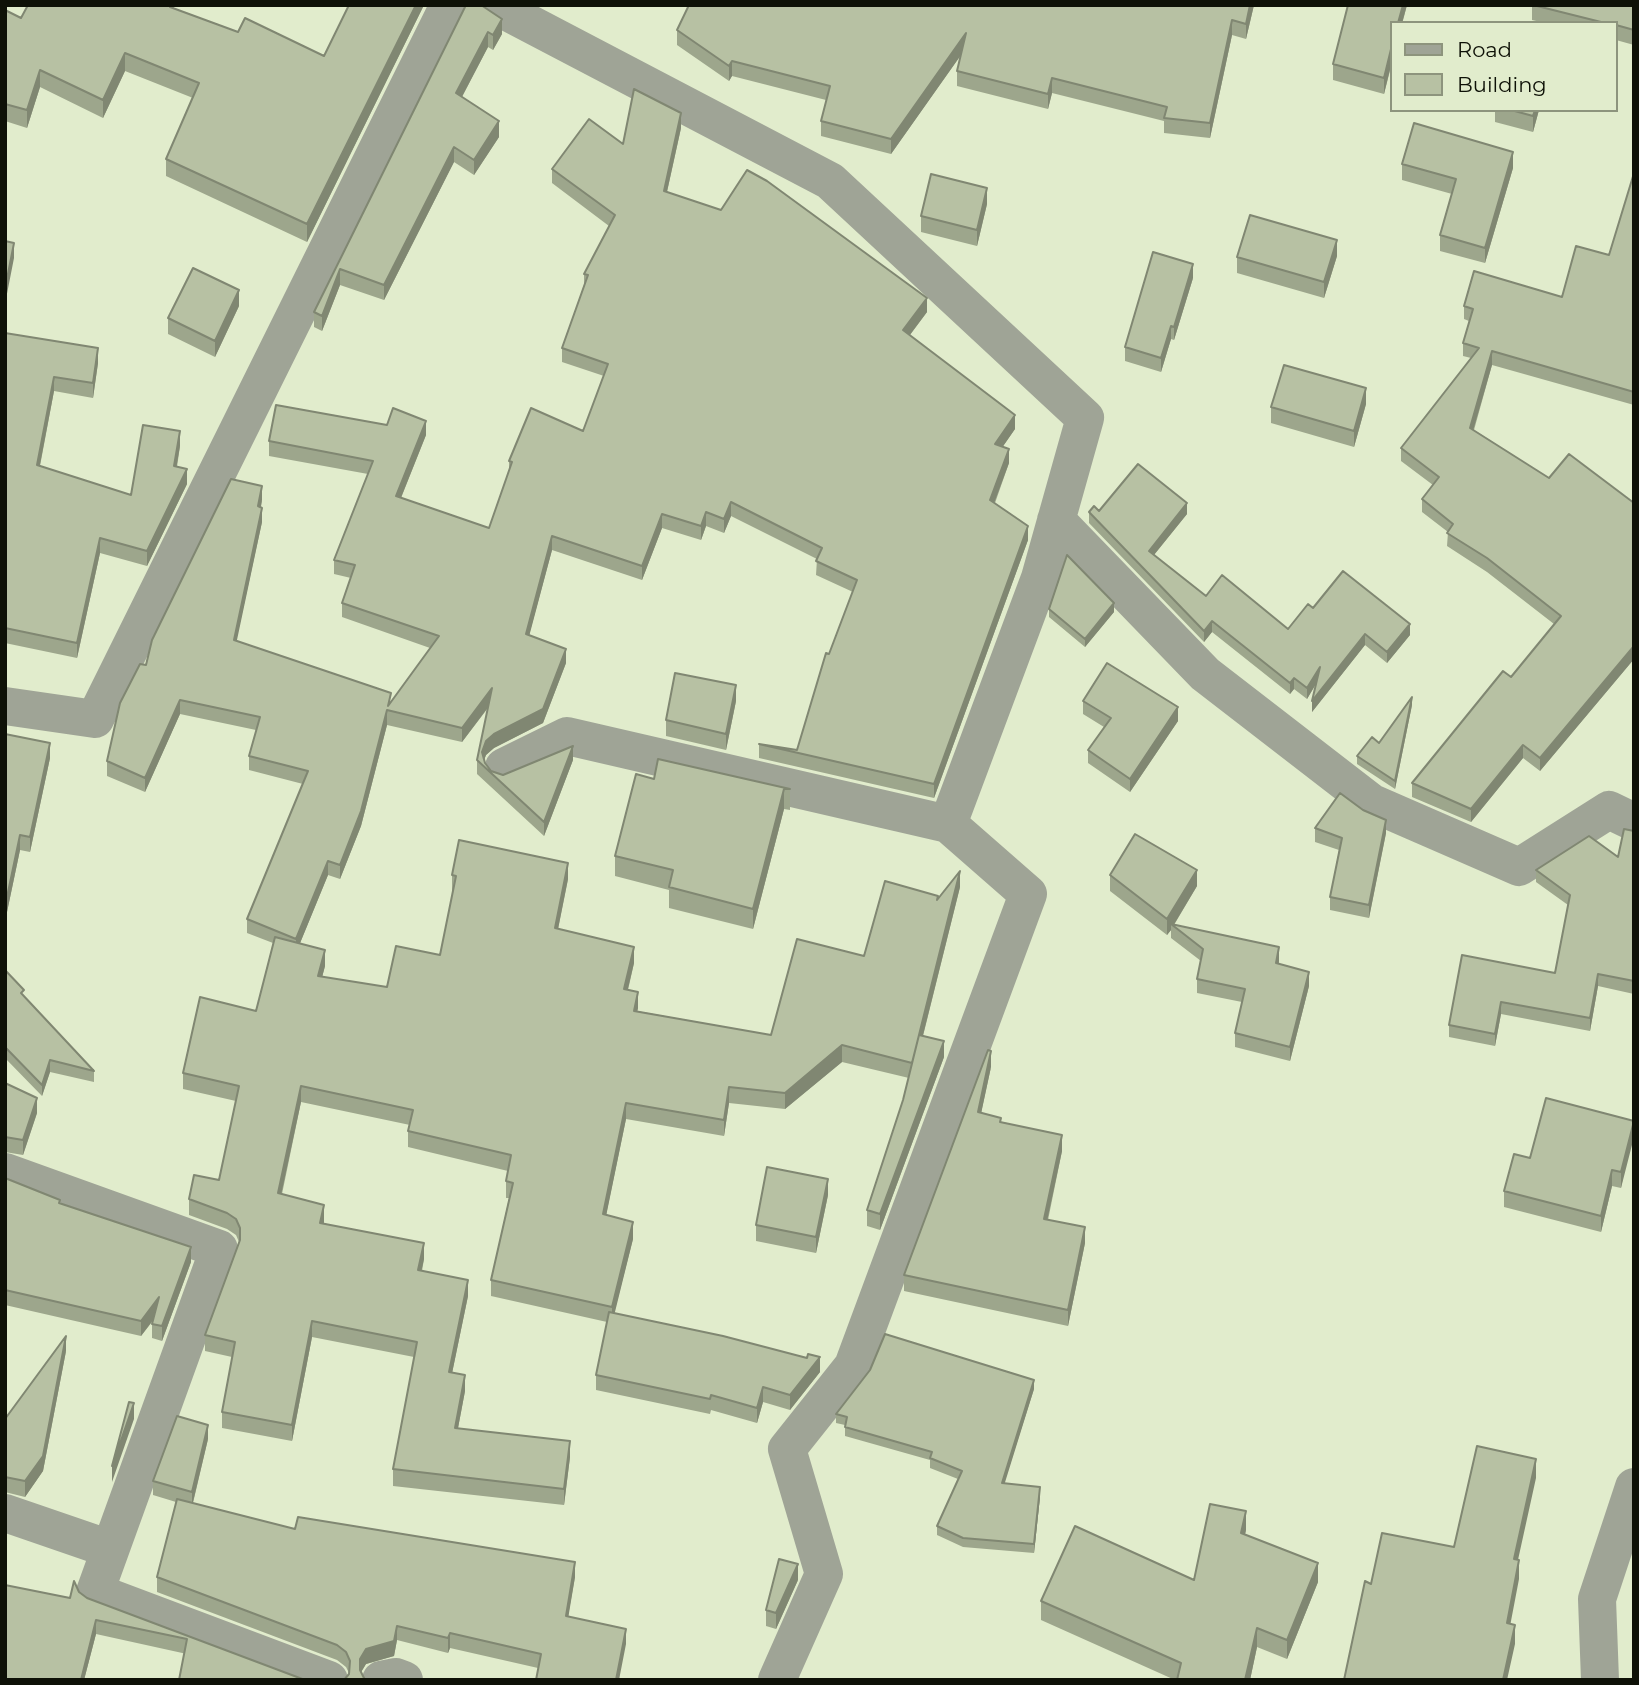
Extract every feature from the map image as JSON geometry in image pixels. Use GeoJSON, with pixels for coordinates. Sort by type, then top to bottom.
{"type":"FeatureCollection","features":[{"type":"Feature","properties":{"kind":"street"},"geometry":{"type":"LineString","coordinates":[[5,706],[95,719],[449,5]]}},
{"type":"Feature","properties":{"kind":"street"},"geometry":{"type":"LineString","coordinates":[[494,5],[830,181],[1085,418],[1040,578],[948,824]]}},
{"type":"Feature","properties":{"kind":"street"},"geometry":{"type":"LineString","coordinates":[[1056,520],[1205,674],[1372,803],[1519,867],[1609,810],[1634,822]]}},
{"type":"Feature","properties":{"kind":"street"},"geometry":{"type":"LineString","coordinates":[[504,767],[567,736],[948,824],[1028,894],[853,1366],[787,1449],[824,1574],[777,1680]]}},
{"type":"Feature","properties":{"kind":"street"},"geometry":{"type":"LineString","coordinates":[[5,1172],[219,1249],[95,1592],[329,1680]]}},
{"type":"Feature","properties":{"kind":"street"},"geometry":{"type":"LineString","coordinates":[[1600,1680],[1597,1599],[1634,1487]]}},
{"type":"Feature","properties":{"kind":"street"},"geometry":{"type":"LineString","coordinates":[[5,1513],[110,1549]]}},
{"type":"Feature","properties":{"kind":"street"},"geometry":{"type":"LineString","coordinates":[[381,1680],[396,1677],[404,1680]]}},
{"type":"Feature","properties":{"kind":"building"},"geometry":{"type":"Polygon","coordinates":[[[28,5],[171,5],[170,7],[238,32],[245,18],[324,56],[349,5],[416,5],[307,224],[166,159],[199,83],[125,53],[103,100],[40,70],[27,110],[5,104],[5,10],[21,18],[28,5]]]}},
{"type":"Feature","properties":{"kind":"building"},"geometry":{"type":"Polygon","coordinates":[[[466,5],[481,5],[502,19],[493,35],[488,32],[456,93],[499,121],[474,160],[454,147],[384,285],[340,269],[322,316],[314,312],[466,5]]]}},
{"type":"Feature","properties":{"kind":"building"},"geometry":{"type":"Polygon","coordinates":[[[689,5],[1250,5],[1246,24],[1232,20],[1210,123],[1164,118],[1167,107],[1052,78],[1048,94],[957,71],[966,33],[891,139],[821,121],[830,86],[732,61],[729,66],[677,30],[689,5]]]}},
{"type":"Feature","properties":{"kind":"building"},"geometry":{"type":"Polygon","coordinates":[[[1348,5],[1403,5],[1399,21],[1390,21],[1390,53],[1384,78],[1333,64],[1348,5]]]}},
{"type":"Feature","properties":{"kind":"building"},"geometry":{"type":"Polygon","coordinates":[[[1533,5],[1634,5],[1634,30],[1618,26],[1618,21],[1597,21],[1533,5]]]}},
{"type":"Feature","properties":{"kind":"building"},"geometry":{"type":"Polygon","coordinates":[[[634,89],[681,113],[664,191],[721,210],[747,170],[767,181],[927,298],[903,330],[1015,415],[995,444],[1009,449],[990,500],[1028,526],[934,784],[759,744],[797,750],[826,653],[829,654],[857,580],[816,561],[822,548],[731,502],[724,519],[706,512],[701,526],[662,514],[642,566],[552,536],[526,634],[566,649],[543,709],[494,734],[486,741],[482,752],[491,771],[503,775],[573,746],[544,822],[477,760],[492,688],[462,728],[387,710],[361,811],[340,865],[328,861],[296,939],[247,919],[308,771],[249,756],[260,717],[180,700],[145,778],[107,761],[120,703],[140,664],[146,665],[152,640],[231,479],[262,486],[258,506],[262,508],[234,640],[391,693],[388,706],[439,636],[342,603],[355,565],[334,560],[373,461],[269,441],[276,405],[387,425],[393,408],[426,421],[396,496],[489,528],[512,462],[509,461],[531,408],[583,431],[608,364],[562,348],[588,275],[584,274],[615,215],[552,169],[589,119],[623,144],[634,89]]]}},
{"type":"Feature","properties":{"kind":"building"},"geometry":{"type":"Polygon","coordinates":[[[1518,112],[1534,112],[1533,116],[1518,112]]]}},
{"type":"Feature","properties":{"kind":"building"},"geometry":{"type":"Polygon","coordinates":[[[1414,123],[1513,152],[1485,248],[1440,235],[1456,179],[1402,164],[1414,123]]]}},
{"type":"Feature","properties":{"kind":"building"},"geometry":{"type":"Polygon","coordinates":[[[1634,173],[1634,392],[1492,351],[1470,428],[1549,478],[1569,454],[1634,503],[1634,646],[1540,758],[1523,745],[1471,809],[1412,783],[1503,671],[1511,677],[1561,616],[1487,558],[1447,533],[1453,524],[1422,499],[1439,477],[1401,448],[1479,348],[1463,343],[1473,309],[1464,306],[1474,271],[1562,297],[1576,246],[1609,255],[1634,173]]]}},
{"type":"Feature","properties":{"kind":"building"},"geometry":{"type":"Polygon","coordinates":[[[931,174],[987,188],[977,230],[921,216],[931,174]]]}},
{"type":"Feature","properties":{"kind":"building"},"geometry":{"type":"Polygon","coordinates":[[[1250,215],[1337,240],[1324,282],[1237,257],[1250,215]]]}},
{"type":"Feature","properties":{"kind":"building"},"geometry":{"type":"Polygon","coordinates":[[[5,241],[14,243],[5,289],[5,241]]]}},
{"type":"Feature","properties":{"kind":"building"},"geometry":{"type":"Polygon","coordinates":[[[1153,252],[1193,264],[1174,327],[1171,326],[1161,358],[1125,347],[1153,252]]]}},
{"type":"Feature","properties":{"kind":"building"},"geometry":{"type":"Polygon","coordinates":[[[193,268],[239,290],[215,341],[168,318],[193,268]]]}},
{"type":"Feature","properties":{"kind":"building"},"geometry":{"type":"Polygon","coordinates":[[[5,333],[98,348],[93,383],[54,377],[37,465],[131,495],[143,425],[180,431],[174,466],[187,469],[147,551],[100,538],[77,643],[5,628],[5,333]]]}},
{"type":"Feature","properties":{"kind":"building"},"geometry":{"type":"Polygon","coordinates":[[[1284,365],[1366,388],[1354,431],[1271,407],[1284,365]]]}},
{"type":"Feature","properties":{"kind":"building"},"geometry":{"type":"Polygon","coordinates":[[[1138,464],[1187,503],[1149,551],[1206,596],[1222,575],[1288,629],[1308,604],[1313,608],[1343,571],[1410,624],[1387,652],[1365,634],[1312,701],[1320,667],[1307,688],[1294,678],[1290,683],[1212,621],[1204,631],[1089,512],[1094,506],[1099,511],[1138,464]]]}},
{"type":"Feature","properties":{"kind":"building"},"geometry":{"type":"Polygon","coordinates":[[[1067,555],[1114,603],[1085,639],[1049,609],[1067,555]]]}},
{"type":"Feature","properties":{"kind":"building"},"geometry":{"type":"Polygon","coordinates":[[[1107,663],[1178,707],[1130,779],[1088,750],[1111,718],[1083,701],[1107,663]]]}},
{"type":"Feature","properties":{"kind":"building"},"geometry":{"type":"Polygon","coordinates":[[[675,673],[736,685],[726,734],[666,720],[675,673]]]}},
{"type":"Feature","properties":{"kind":"building"},"geometry":{"type":"Polygon","coordinates":[[[1412,697],[1395,781],[1357,756],[1372,737],[1379,743],[1412,697]]]}},
{"type":"Feature","properties":{"kind":"building"},"geometry":{"type":"Polygon","coordinates":[[[5,734],[50,743],[30,837],[20,835],[7,897],[5,897],[5,734]]]}},
{"type":"Feature","properties":{"kind":"building"},"geometry":{"type":"Polygon","coordinates":[[[658,759],[790,789],[784,789],[753,909],[669,887],[673,870],[615,856],[636,774],[654,779],[658,759]]]}},
{"type":"Feature","properties":{"kind":"building"},"geometry":{"type":"Polygon","coordinates":[[[1340,793],[1363,810],[1386,820],[1369,905],[1330,897],[1342,838],[1315,828],[1340,793]]]}},
{"type":"Feature","properties":{"kind":"building"},"geometry":{"type":"Polygon","coordinates":[[[1624,829],[1634,831],[1634,981],[1598,974],[1590,1018],[1501,1002],[1495,1034],[1449,1025],[1462,955],[1555,973],[1570,895],[1536,870],[1589,836],[1618,857],[1624,829]]]}},
{"type":"Feature","properties":{"kind":"building"},"geometry":{"type":"Polygon","coordinates":[[[1135,834],[1197,870],[1167,919],[1110,875],[1135,834]]]}},
{"type":"Feature","properties":{"kind":"building"},"geometry":{"type":"Polygon","coordinates":[[[459,840],[568,863],[555,928],[634,947],[624,989],[638,992],[634,1011],[771,1035],[797,939],[864,956],[885,881],[938,896],[937,900],[960,871],[912,1063],[842,1045],[785,1093],[729,1087],[724,1120],[626,1103],[603,1214],[633,1222],[612,1307],[491,1280],[513,1183],[506,1181],[511,1155],[408,1131],[413,1110],[301,1086],[278,1193],[324,1205],[320,1223],[424,1243],[418,1270],[468,1280],[449,1372],[465,1375],[455,1428],[570,1441],[564,1489],[393,1469],[417,1342],[312,1321],[292,1425],[222,1412],[235,1342],[205,1335],[240,1240],[240,1228],[236,1219],[227,1213],[189,1199],[194,1175],[219,1180],[239,1086],[183,1073],[200,997],[256,1011],[275,937],[325,950],[318,976],[387,987],[396,946],[440,955],[456,876],[452,875],[459,840]]]}},
{"type":"Feature","properties":{"kind":"building"},"geometry":{"type":"Polygon","coordinates":[[[1171,924],[1279,947],[1276,963],[1309,972],[1290,1047],[1235,1033],[1245,989],[1197,979],[1203,949],[1171,924]]]}},
{"type":"Feature","properties":{"kind":"building"},"geometry":{"type":"Polygon","coordinates":[[[5,970],[24,990],[21,993],[94,1071],[50,1060],[42,1085],[5,1047],[5,970]]]}},
{"type":"Feature","properties":{"kind":"building"},"geometry":{"type":"Polygon","coordinates":[[[919,1035],[944,1041],[880,1214],[867,1210],[903,1100],[919,1035]]]}},
{"type":"Feature","properties":{"kind":"building"},"geometry":{"type":"Polygon","coordinates":[[[988,1050],[991,1051],[978,1112],[1001,1118],[1000,1122],[1062,1135],[1044,1219],[1085,1227],[1068,1310],[904,1275],[988,1050]]]}},
{"type":"Feature","properties":{"kind":"building"},"geometry":{"type":"Polygon","coordinates":[[[5,1083],[37,1098],[23,1140],[5,1137],[5,1083]]]}},
{"type":"Feature","properties":{"kind":"building"},"geometry":{"type":"Polygon","coordinates":[[[1546,1098],[1634,1121],[1621,1172],[1612,1170],[1601,1216],[1504,1191],[1514,1154],[1530,1158],[1546,1098]]]}},
{"type":"Feature","properties":{"kind":"building"},"geometry":{"type":"Polygon","coordinates":[[[767,1167],[828,1179],[816,1237],[756,1225],[767,1167]]]}},
{"type":"Feature","properties":{"kind":"building"},"geometry":{"type":"Polygon","coordinates":[[[5,1178],[60,1200],[59,1203],[191,1247],[162,1326],[152,1324],[159,1297],[141,1321],[5,1290],[5,1178]]]}},
{"type":"Feature","properties":{"kind":"building"},"geometry":{"type":"Polygon","coordinates":[[[609,1312],[723,1336],[807,1358],[808,1354],[820,1357],[790,1395],[763,1387],[757,1408],[711,1395],[710,1399],[596,1375],[609,1312]]]}},
{"type":"Feature","properties":{"kind":"building"},"geometry":{"type":"Polygon","coordinates":[[[885,1334],[1034,1380],[1002,1483],[1040,1487],[1034,1544],[963,1538],[937,1526],[962,1471],[930,1458],[932,1452],[845,1427],[847,1417],[836,1414],[870,1370],[885,1334]]]}},
{"type":"Feature","properties":{"kind":"building"},"geometry":{"type":"Polygon","coordinates":[[[66,1336],[43,1456],[25,1481],[5,1477],[5,1419],[66,1336]]]}},
{"type":"Feature","properties":{"kind":"building"},"geometry":{"type":"Polygon","coordinates":[[[129,1402],[134,1403],[112,1466],[129,1402]]]}},
{"type":"Feature","properties":{"kind":"building"},"geometry":{"type":"Polygon","coordinates":[[[177,1416],[208,1425],[192,1492],[153,1481],[177,1416]]]}},
{"type":"Feature","properties":{"kind":"building"},"geometry":{"type":"Polygon","coordinates":[[[1477,1446],[1536,1459],[1514,1559],[1519,1560],[1507,1623],[1515,1625],[1503,1680],[1344,1680],[1365,1581],[1371,1584],[1382,1533],[1454,1547],[1477,1446]]]}},
{"type":"Feature","properties":{"kind":"building"},"geometry":{"type":"Polygon","coordinates":[[[177,1499],[295,1529],[298,1517],[575,1562],[566,1616],[626,1629],[616,1680],[536,1680],[541,1654],[450,1633],[448,1638],[397,1626],[394,1641],[366,1649],[360,1659],[360,1670],[365,1680],[344,1680],[349,1674],[350,1661],[346,1652],[337,1645],[157,1577],[177,1499]]]}},
{"type":"Feature","properties":{"kind":"building"},"geometry":{"type":"Polygon","coordinates":[[[1210,1504],[1246,1511],[1241,1533],[1318,1563],[1287,1640],[1257,1628],[1245,1680],[1177,1680],[1181,1663],[1041,1601],[1075,1526],[1194,1580],[1210,1504]]]}},
{"type":"Feature","properties":{"kind":"building"},"geometry":{"type":"Polygon","coordinates":[[[779,1559],[798,1564],[776,1613],[766,1610],[779,1559]]]}},
{"type":"Feature","properties":{"kind":"building"},"geometry":{"type":"Polygon","coordinates":[[[74,1581],[79,1592],[87,1598],[305,1680],[179,1680],[187,1639],[96,1620],[81,1680],[5,1680],[5,1585],[70,1598],[74,1581]]]}}]}
